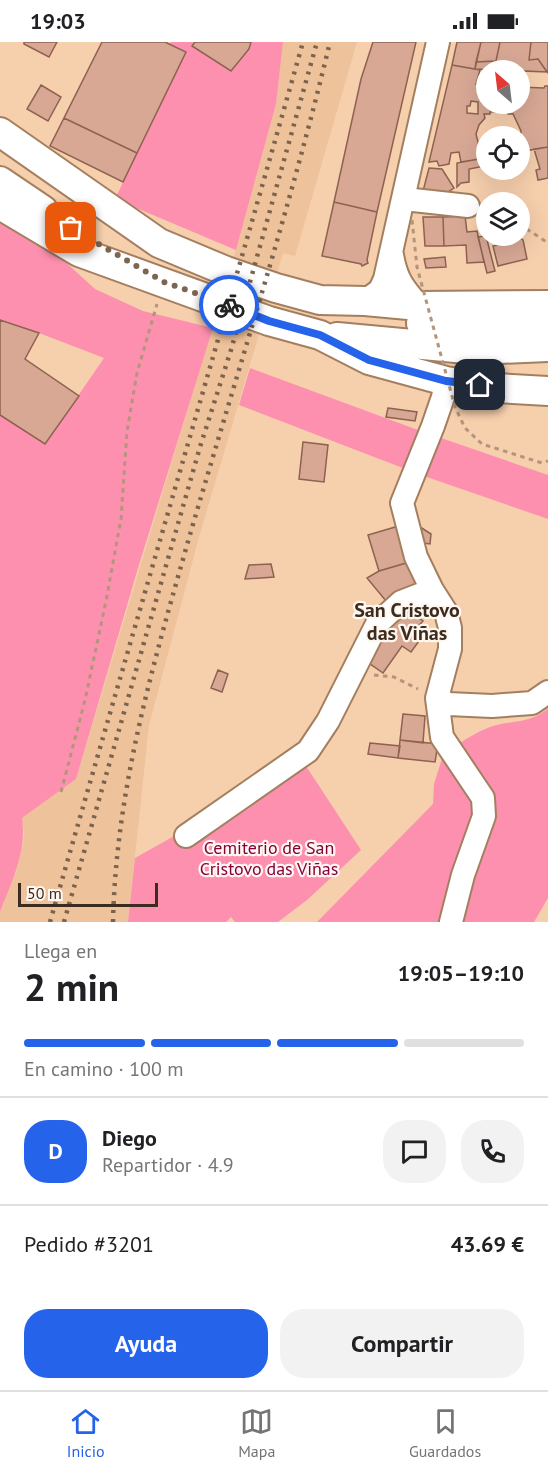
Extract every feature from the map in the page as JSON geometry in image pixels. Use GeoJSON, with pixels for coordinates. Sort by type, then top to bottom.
{"type":"FeatureCollection","features":[{"type":"Feature","properties":{"kind":"main road"},"geometry":{"type":"LineString","coordinates":[[0,132],[159,243]]}},
{"type":"Feature","properties":{"kind":"main road"},"geometry":{"type":"LineString","coordinates":[[0,156],[96,219],[226,271],[391,320],[478,328],[548,326]]}},
{"type":"Feature","properties":{"kind":"main road"},"geometry":{"type":"LineString","coordinates":[[0,181],[88,239],[164,282]]}},
{"type":"Feature","properties":{"kind":"main road"},"geometry":{"type":"LineString","coordinates":[[0,205],[79,252],[269,321],[320,335],[477,350],[548,347]]}},
{"type":"Feature","properties":{"kind":"main road"},"geometry":{"type":"LineString","coordinates":[[494,306],[548,297]]}},
{"type":"Feature","properties":{"kind":"main road"},"geometry":{"type":"LineString","coordinates":[[320,300],[419,306],[548,305]]}},
{"type":"Feature","properties":{"kind":"main road"},"geometry":{"type":"LineString","coordinates":[[320,335],[369,360],[446,381],[496,388],[548,391]]}},
{"type":"Feature","properties":{"kind":"street"},"geometry":{"type":"LineString","coordinates":[[365,301],[380,290],[385,279],[438,42]]}},
{"type":"Feature","properties":{"kind":"street"},"geometry":{"type":"LineString","coordinates":[[404,199],[468,206]]}},
{"type":"Feature","properties":{"kind":"street"},"geometry":{"type":"LineString","coordinates":[[392,250],[394,268],[402,287],[419,306]]}},
{"type":"Feature","properties":{"kind":"street"},"geometry":{"type":"LineString","coordinates":[[446,381],[433,426],[402,503],[416,557],[446,612],[450,628],[450,649],[438,698],[442,737],[483,798],[484,816],[463,875],[451,922]]}},
{"type":"Feature","properties":{"kind":"street"},"geometry":{"type":"LineString","coordinates":[[186,836],[308,751],[328,721],[377,624],[401,602],[432,590]]}},
{"type":"Feature","properties":{"kind":"street"},"geometry":{"type":"LineString","coordinates":[[438,698],[448,704],[532,703],[548,692]]}},
{"type":"Feature","properties":{"kind":"path"},"geometry":{"type":"LineString","coordinates":[[412,220],[417,267],[455,407],[465,429],[482,444],[542,463],[548,460]]}},
{"type":"Feature","properties":{"kind":"path"},"geometry":{"type":"LineString","coordinates":[[530,231],[548,243]]}},
{"type":"Feature","properties":{"kind":"path"},"geometry":{"type":"LineString","coordinates":[[61,792],[86,700],[121,519],[127,431],[137,373],[164,282]]}},
{"type":"Feature","properties":{"kind":"path"},"geometry":{"type":"LineString","coordinates":[[351,674],[394,677],[438,698]]}},
{"type":"Feature","properties":{"kind":"shaded area"},"geometry":{"type":"Polygon","coordinates":[[[283,42],[357,42],[295,256],[283,253],[199,537],[149,725],[128,922],[0,922],[0,912],[17,870],[23,844],[22,818],[76,779],[239,240],[276,104],[283,42]]]}},
{"type":"Feature","properties":{"kind":"green space"},"geometry":{"type":"Polygon","coordinates":[[[171,42],[283,42],[276,104],[236,250],[115,199],[186,52],[169,44],[171,42]]]}},
{"type":"Feature","properties":{"kind":"green space"},"geometry":{"type":"Polygon","coordinates":[[[0,224],[4,224],[61,258],[95,289],[143,311],[213,328],[138,568],[76,779],[22,818],[20,855],[14,878],[0,912],[0,415],[45,444],[104,358],[0,321],[0,224]]]}},
{"type":"Feature","properties":{"kind":"green space"},"geometry":{"type":"Polygon","coordinates":[[[250,368],[548,475],[548,519],[421,475],[239,405],[250,368]]]}},
{"type":"Feature","properties":{"kind":"green space"},"geometry":{"type":"Polygon","coordinates":[[[548,708],[548,898],[534,922],[317,922],[433,804],[434,784],[444,752],[484,729],[535,717],[548,708]]]}},
{"type":"Feature","properties":{"kind":"green space","name":"Cemiterio de San Cristovo das Viñas"},"geometry":{"type":"Polygon","coordinates":[[[304,763],[361,850],[307,900],[278,922],[235,922],[231,917],[226,922],[128,922],[135,858],[304,763]]]}},
{"type":"Feature","properties":{"kind":"building"},"geometry":{"type":"Polygon","coordinates":[[[24,42],[57,42],[49,57],[24,42]]]}},
{"type":"Feature","properties":{"kind":"building"},"geometry":{"type":"Polygon","coordinates":[[[102,42],[165,42],[186,52],[137,153],[64,118],[102,42]]]}},
{"type":"Feature","properties":{"kind":"building"},"geometry":{"type":"Polygon","coordinates":[[[195,42],[251,42],[249,49],[231,71],[192,46],[195,42]]]}},
{"type":"Feature","properties":{"kind":"building"},"geometry":{"type":"Polygon","coordinates":[[[373,42],[416,42],[377,212],[334,202],[361,79],[373,42]]]}},
{"type":"Feature","properties":{"kind":"building"},"geometry":{"type":"Polygon","coordinates":[[[457,42],[481,42],[475,69],[452,65],[457,42]]]}},
{"type":"Feature","properties":{"kind":"building"},"geometry":{"type":"Polygon","coordinates":[[[481,42],[500,42],[496,60],[476,60],[481,42]]]}},
{"type":"Feature","properties":{"kind":"building"},"geometry":{"type":"Polygon","coordinates":[[[500,42],[531,42],[529,60],[496,60],[500,42]]]}},
{"type":"Feature","properties":{"kind":"building"},"geometry":{"type":"Polygon","coordinates":[[[531,42],[548,42],[548,73],[538,59],[529,60],[531,42]]]}},
{"type":"Feature","properties":{"kind":"building"},"geometry":{"type":"Polygon","coordinates":[[[538,59],[547,72],[530,71],[529,60],[538,59]]]}},
{"type":"Feature","properties":{"kind":"building"},"geometry":{"type":"Polygon","coordinates":[[[452,65],[476,69],[476,102],[471,101],[470,106],[467,106],[467,113],[484,114],[485,118],[476,126],[476,160],[461,162],[459,152],[451,153],[449,164],[439,166],[437,161],[429,162],[452,65]]]}},
{"type":"Feature","properties":{"kind":"building"},"geometry":{"type":"Polygon","coordinates":[[[41,85],[61,97],[48,121],[27,109],[41,85]]]}},
{"type":"Feature","properties":{"kind":"building"},"geometry":{"type":"Polygon","coordinates":[[[548,86],[548,147],[530,150],[530,126],[519,126],[513,114],[530,114],[530,87],[548,86]]]}},
{"type":"Feature","properties":{"kind":"building"},"geometry":{"type":"Polygon","coordinates":[[[64,118],[137,153],[123,182],[50,146],[64,118]]]}},
{"type":"Feature","properties":{"kind":"building"},"geometry":{"type":"Polygon","coordinates":[[[548,147],[548,178],[538,180],[536,170],[540,169],[534,149],[548,147]]]}},
{"type":"Feature","properties":{"kind":"building"},"geometry":{"type":"Polygon","coordinates":[[[476,159],[476,168],[469,169],[469,182],[461,183],[457,187],[457,163],[476,159]]]}},
{"type":"Feature","properties":{"kind":"building"},"geometry":{"type":"Polygon","coordinates":[[[429,168],[442,169],[454,188],[442,196],[422,195],[429,168]]]}},
{"type":"Feature","properties":{"kind":"building"},"geometry":{"type":"Polygon","coordinates":[[[334,202],[377,212],[368,263],[362,266],[322,256],[334,202]]]}},
{"type":"Feature","properties":{"kind":"building"},"geometry":{"type":"Polygon","coordinates":[[[465,216],[467,232],[476,231],[476,246],[480,246],[484,262],[467,263],[466,245],[444,246],[443,217],[465,216]]]}},
{"type":"Feature","properties":{"kind":"building"},"geometry":{"type":"Polygon","coordinates":[[[423,217],[443,217],[444,246],[425,246],[423,217]]]}},
{"type":"Feature","properties":{"kind":"building"},"geometry":{"type":"Polygon","coordinates":[[[480,246],[489,246],[495,271],[487,273],[480,246]]]}},
{"type":"Feature","properties":{"kind":"building"},"geometry":{"type":"Polygon","coordinates":[[[493,246],[524,246],[527,259],[498,266],[493,246]]]}},
{"type":"Feature","properties":{"kind":"building"},"geometry":{"type":"Polygon","coordinates":[[[445,257],[446,267],[426,268],[424,259],[445,257]]]}},
{"type":"Feature","properties":{"kind":"building"},"geometry":{"type":"Polygon","coordinates":[[[0,320],[39,333],[25,359],[79,396],[45,444],[0,415],[0,320]]]}},
{"type":"Feature","properties":{"kind":"building"},"geometry":{"type":"Polygon","coordinates":[[[388,408],[417,412],[415,421],[386,417],[388,408]]]}},
{"type":"Feature","properties":{"kind":"building"},"geometry":{"type":"Polygon","coordinates":[[[303,442],[328,445],[324,482],[299,479],[303,442]]]}},
{"type":"Feature","properties":{"kind":"building"},"geometry":{"type":"Polygon","coordinates":[[[402,525],[413,561],[379,571],[368,535],[402,525]]]}},
{"type":"Feature","properties":{"kind":"building"},"geometry":{"type":"Polygon","coordinates":[[[417,525],[431,534],[430,544],[417,542],[417,525]]]}},
{"type":"Feature","properties":{"kind":"building"},"geometry":{"type":"Polygon","coordinates":[[[413,561],[423,589],[386,601],[367,578],[379,571],[413,561]]]}},
{"type":"Feature","properties":{"kind":"building"},"geometry":{"type":"Polygon","coordinates":[[[271,564],[274,577],[245,579],[249,565],[271,564]]]}},
{"type":"Feature","properties":{"kind":"building"},"geometry":{"type":"Polygon","coordinates":[[[405,608],[423,621],[417,628],[424,634],[411,652],[402,646],[383,673],[366,661],[405,608]]]}},
{"type":"Feature","properties":{"kind":"building"},"geometry":{"type":"Polygon","coordinates":[[[218,670],[228,674],[222,692],[211,688],[218,670]]]}},
{"type":"Feature","properties":{"kind":"building"},"geometry":{"type":"Polygon","coordinates":[[[403,714],[425,716],[423,743],[400,740],[403,714]]]}},
{"type":"Feature","properties":{"kind":"building"},"geometry":{"type":"Polygon","coordinates":[[[400,740],[438,744],[435,762],[398,758],[400,740]]]}},
{"type":"Feature","properties":{"kind":"building"},"geometry":{"type":"Polygon","coordinates":[[[370,743],[400,746],[398,758],[368,754],[370,743]]]}},
{"type":"Feature","properties":{"kind":"railway"},"geometry":{"type":"LineString","coordinates":[[50,922],[303,42]]}},
{"type":"Feature","properties":{"kind":"railway"},"geometry":{"type":"LineString","coordinates":[[64,922],[200,447],[231,350],[317,42]]}},
{"type":"Feature","properties":{"kind":"railway"},"geometry":{"type":"LineString","coordinates":[[113,922],[121,824],[150,680],[189,538],[280,229],[330,42]]}},
{"type":"Feature","properties":{"kind":"way so far"},"geometry":{"type":"LineString","coordinates":[[71,228],[164,282],[229,305]]}},
{"type":"Feature","properties":{"kind":"district","name":"San Cristovo das Viñas"},"geometry":{"type":"Point","coordinates":[407,622]}},
{"type":"Feature","properties":{"kind":"route"},"geometry":{"type":"LineString","coordinates":[[229,305],[269,321],[320,335],[369,360],[446,381],[480,385]]}}]}
